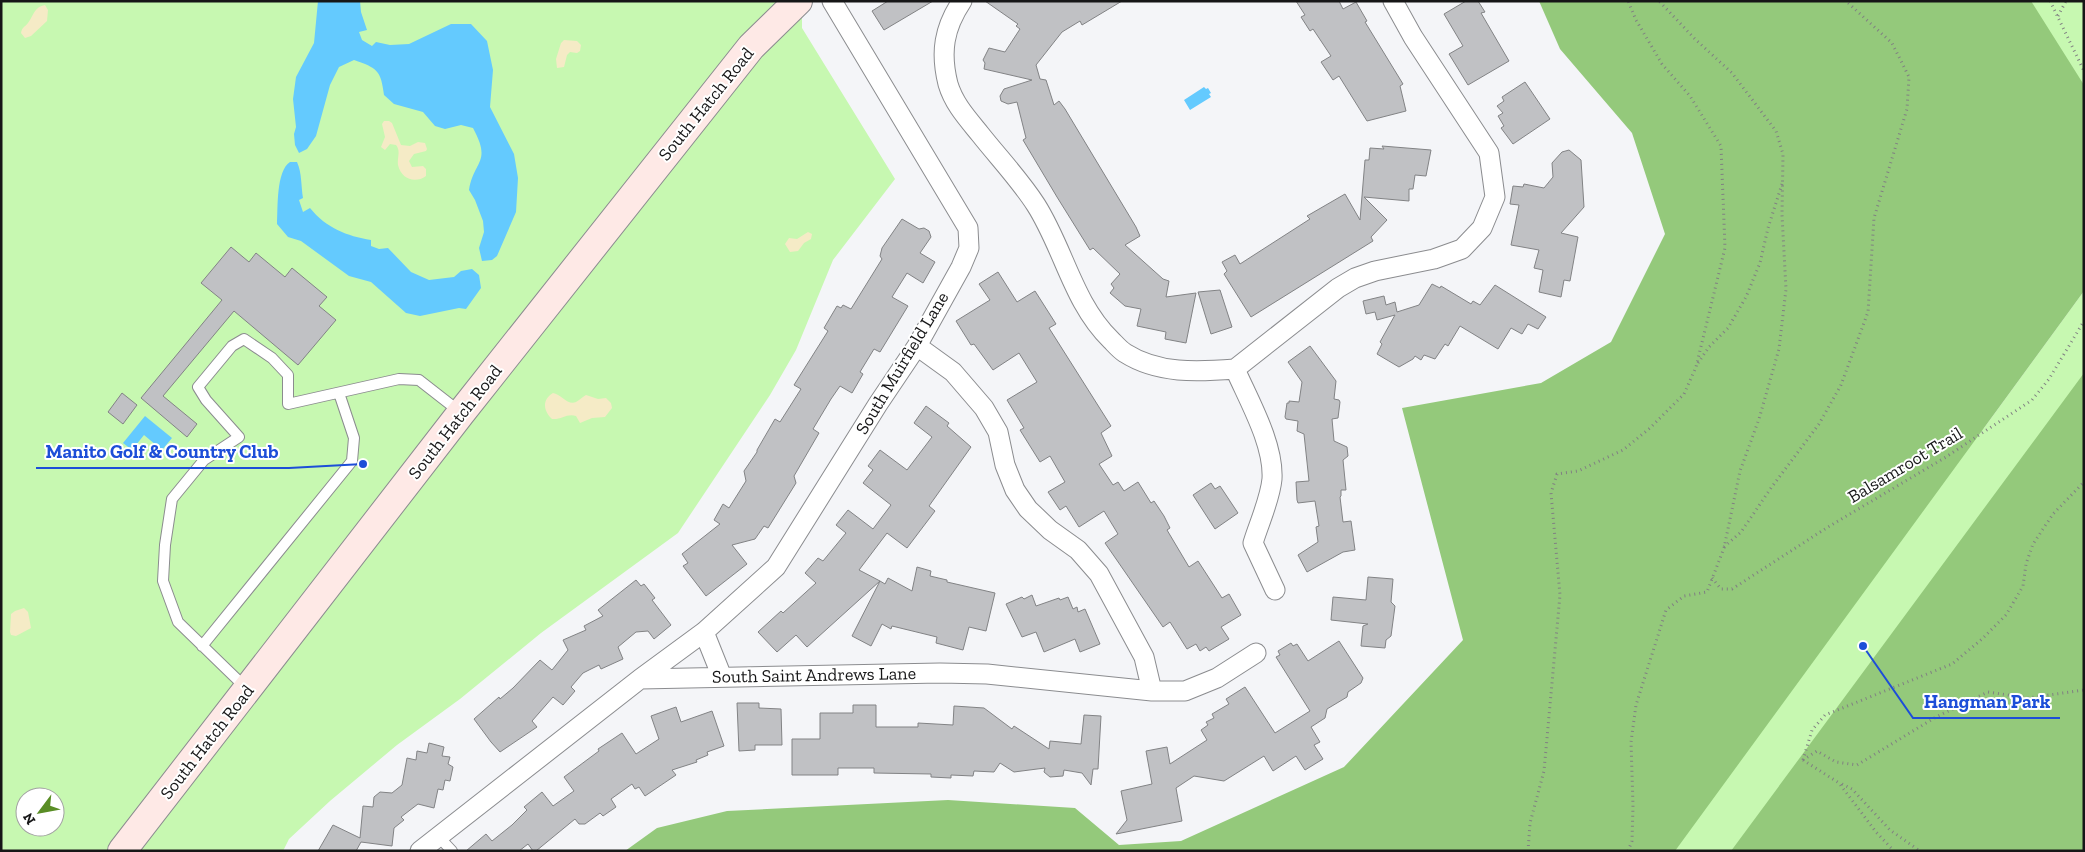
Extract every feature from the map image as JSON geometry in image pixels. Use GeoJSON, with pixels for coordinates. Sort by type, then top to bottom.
{"type":"FeatureCollection","features":[{"type":"Feature","properties":{"kind":"main road","name":"South Hatch Road"},"geometry":{"type":"LineString","coordinates":[[122,851],[461,413],[751,47],[798,1]]}},
{"type":"Feature","properties":{"kind":"street","name":"South Muirfield Lane"},"geometry":{"type":"LineString","coordinates":[[640,679],[704,632],[776,567],[878,404],[917,346],[961,267],[969,248],[968,228],[832,1]]}},
{"type":"Feature","properties":{"kind":"street"},"geometry":{"type":"LineString","coordinates":[[962,1],[953,15],[944,37],[944,60],[948,84],[958,108],[1036,205],[1054,236],[1079,296],[1097,326],[1124,353],[1160,368],[1197,372],[1235,369],[1338,288],[1355,278],[1375,271],[1434,259],[1462,249],[1482,228],[1495,197],[1489,153],[1418,45],[1393,1]]}},
{"type":"Feature","properties":{"kind":"street"},"geometry":{"type":"LineString","coordinates":[[917,346],[953,372],[984,408],[998,432],[1005,465],[1015,490],[1028,509],[1050,530],[1078,550],[1099,574],[1144,657],[1152,691]]}},
{"type":"Feature","properties":{"kind":"street"},"geometry":{"type":"LineString","coordinates":[[1235,369],[1269,452],[1272,480],[1253,543],[1275,590]]}},
{"type":"Feature","properties":{"kind":"street"},"geometry":{"type":"LineString","coordinates":[[704,632],[722,677]]}},
{"type":"Feature","properties":{"kind":"street","name":"South Saint Andrews Lane"},"geometry":{"type":"LineString","coordinates":[[640,679],[940,673],[987,674],[1152,691],[1185,691],[1216,678],[1256,653]]}},
{"type":"Feature","properties":{"kind":"street"},"geometry":{"type":"LineString","coordinates":[[420,851],[640,679]]}},
{"type":"Feature","properties":{"kind":"lane"},"geometry":{"type":"LineString","coordinates":[[248,689],[178,622],[163,581],[165,545],[172,499],[204,460],[239,437],[206,400],[198,387],[232,346],[244,339],[272,358],[288,375],[288,404],[398,379],[419,380],[461,413]]}},
{"type":"Feature","properties":{"kind":"lane"},"geometry":{"type":"LineString","coordinates":[[202,646],[352,461],[354,438],[339,393]]}},
{"type":"Feature","properties":{"kind":"lane"},"geometry":{"type":"LineString","coordinates":[[438,836],[452,851]]}},
{"type":"Feature","properties":{"kind":"path"},"geometry":{"type":"LineString","coordinates":[[1628,1],[1636,20],[1662,64],[1690,96],[1721,146],[1725,248],[1696,367]]}},
{"type":"Feature","properties":{"kind":"path"},"geometry":{"type":"LineString","coordinates":[[1628,851],[1632,841],[1631,742],[1636,705],[1666,610],[1684,596],[1707,592],[1724,548],[1740,471],[1759,419],[1780,349],[1786,289],[1782,215],[1783,154],[1776,131],[1732,73],[1695,39],[1659,1]]}},
{"type":"Feature","properties":{"kind":"path"},"geometry":{"type":"LineString","coordinates":[[1724,548],[1741,532],[1819,424],[1841,385],[1868,312],[1874,218],[1907,109],[1909,77],[1892,43],[1846,1]]}},
{"type":"Feature","properties":{"kind":"path"},"geometry":{"type":"LineString","coordinates":[[2050,1],[2084,72]]}},
{"type":"Feature","properties":{"kind":"path"},"geometry":{"type":"LineString","coordinates":[[2058,17],[2066,1]]}},
{"type":"Feature","properties":{"kind":"path"},"geometry":{"type":"LineString","coordinates":[[1528,851],[1530,823],[1544,771],[1560,596],[1551,493],[1557,474],[1578,472],[1623,450],[1650,428],[1684,394],[1696,367],[1709,347],[1728,328],[1746,297],[1760,263],[1768,228],[1784,179]]}},
{"type":"Feature","properties":{"kind":"path","name":"Balsamroot Trail"},"geometry":{"type":"LineString","coordinates":[[1712,578],[1721,589],[1732,589],[1828,528],[1946,457],[2032,400],[2049,379],[2084,321]]}},
{"type":"Feature","properties":{"kind":"path"},"geometry":{"type":"LineString","coordinates":[[1803,760],[1812,730],[1825,715],[1952,664],[1982,639],[2006,615],[2023,586],[2026,564],[2038,536],[2053,514],[2084,482]]}},
{"type":"Feature","properties":{"kind":"path"},"geometry":{"type":"LineString","coordinates":[[1803,760],[1816,751],[1836,762],[1857,764],[1936,718],[1988,692],[2028,698],[2084,690]]}},
{"type":"Feature","properties":{"kind":"path"},"geometry":{"type":"LineString","coordinates":[[1803,760],[1852,789],[1890,830],[1920,851]]}},
{"type":"Feature","properties":{"kind":"path"},"geometry":{"type":"LineString","coordinates":[[1839,782],[1876,832],[1894,851]]}},
{"type":"Feature","properties":{"kind":"green space"},"geometry":{"type":"Polygon","coordinates":[[[1,1],[794,1],[802,18],[802,28],[895,179],[833,260],[796,350],[770,395],[678,533],[541,633],[460,699],[397,745],[330,801],[289,839],[283,851],[1,851],[1,1]]]}},
{"type":"Feature","properties":{"kind":"green space"},"geometry":{"type":"Polygon","coordinates":[[[1539,1],[2031,1],[2084,85],[2084,291],[1675,851],[625,851],[657,828],[727,811],[948,800],[1075,808],[1119,845],[1181,841],[1344,767],[1463,640],[1402,408],[1541,383],[1611,342],[1665,234],[1632,133],[1560,49],[1539,1]]]}},
{"type":"Feature","properties":{"kind":"green space"},"geometry":{"type":"Polygon","coordinates":[[[1997,1],[2084,1],[2084,137],[1997,1]]]}},
{"type":"Feature","properties":{"kind":"green space"},"geometry":{"type":"Polygon","coordinates":[[[2084,291],[2084,851],[1322,851],[1984,428],[2084,291]]]}},
{"type":"Feature","properties":{"kind":"green space"},"geometry":{"type":"Polygon","coordinates":[[[2084,373],[2084,851],[1731,851],[2084,373]]]}},
{"type":"Feature","properties":{"kind":"sand"},"geometry":{"type":"Polygon","coordinates":[[[45,5],[48,10],[47,21],[31,36],[25,38],[21,33],[22,29],[36,9],[45,5]]]}},
{"type":"Feature","properties":{"kind":"sand"},"geometry":{"type":"Polygon","coordinates":[[[564,40],[577,41],[581,45],[580,51],[577,53],[570,52],[567,55],[564,67],[557,68],[556,59],[561,43],[564,40]]]}},
{"type":"Feature","properties":{"kind":"sand"},"geometry":{"type":"Polygon","coordinates":[[[384,121],[392,123],[401,145],[410,146],[418,142],[425,143],[426,151],[414,154],[409,161],[412,167],[423,166],[426,169],[426,176],[417,180],[405,177],[398,165],[399,152],[396,145],[390,144],[385,150],[381,147],[385,137],[382,124],[384,121]]]}},
{"type":"Feature","properties":{"kind":"sand"},"geometry":{"type":"Polygon","coordinates":[[[808,232],[812,234],[811,239],[804,243],[798,251],[790,252],[785,244],[789,238],[797,239],[808,232]]]}},
{"type":"Feature","properties":{"kind":"sand"},"geometry":{"type":"Polygon","coordinates":[[[553,393],[573,403],[586,395],[598,399],[606,398],[611,403],[612,408],[605,417],[592,418],[580,423],[576,416],[573,415],[552,419],[547,413],[545,402],[553,393]]]}},
{"type":"Feature","properties":{"kind":"sand"},"geometry":{"type":"Polygon","coordinates":[[[24,608],[28,612],[31,628],[16,636],[11,635],[11,614],[24,608]]]}},
{"type":"Feature","properties":{"kind":"water"},"geometry":{"type":"Polygon","coordinates":[[[318,1],[360,1],[361,12],[367,30],[359,32],[362,40],[372,46],[376,42],[390,45],[409,44],[451,24],[471,24],[487,41],[493,70],[490,107],[514,154],[518,178],[516,212],[497,256],[492,260],[482,261],[479,248],[484,232],[483,221],[469,190],[481,155],[481,148],[473,128],[461,125],[445,129],[435,126],[423,112],[394,104],[384,95],[379,75],[368,65],[354,60],[339,67],[330,85],[316,136],[307,149],[299,153],[295,145],[294,134],[296,127],[293,99],[296,77],[314,43],[318,1]]]}},
{"type":"Feature","properties":{"kind":"water"},"geometry":{"type":"Polygon","coordinates":[[[1204,87],[1208,88],[1211,97],[1190,110],[1184,100],[1204,87]]]}},
{"type":"Feature","properties":{"kind":"water"},"geometry":{"type":"Polygon","coordinates":[[[290,162],[297,162],[300,171],[303,198],[299,200],[303,212],[310,208],[330,226],[354,236],[371,240],[371,246],[379,249],[388,248],[411,272],[429,280],[454,277],[461,271],[472,269],[479,275],[481,288],[466,309],[459,308],[420,316],[406,313],[371,282],[349,276],[301,241],[288,237],[277,224],[280,181],[285,167],[290,162]]]}},
{"type":"Feature","properties":{"kind":"water"},"geometry":{"type":"Polygon","coordinates":[[[145,416],[172,438],[162,450],[144,435],[132,450],[123,443],[145,416]]]}},
{"type":"Feature","properties":{"kind":"building"},"geometry":{"type":"Polygon","coordinates":[[[888,1],[933,1],[884,30],[872,11],[888,1]]]}},
{"type":"Feature","properties":{"kind":"building"},"geometry":{"type":"Polygon","coordinates":[[[985,1],[1122,1],[1082,25],[1080,21],[1062,32],[1036,65],[1040,79],[1046,80],[1054,105],[1059,101],[1065,109],[1136,227],[1140,236],[1125,245],[1163,279],[1169,281],[1166,297],[1196,293],[1186,343],[1165,339],[1166,332],[1137,326],[1141,309],[1125,306],[1110,293],[1114,288],[1111,284],[1120,274],[1093,248],[1090,250],[1057,197],[1023,140],[1026,138],[1017,102],[1008,104],[1001,101],[1000,96],[1004,89],[1032,80],[984,69],[985,63],[983,60],[989,48],[1005,52],[1020,29],[1016,26],[1018,24],[985,1]]]}},
{"type":"Feature","properties":{"kind":"building"},"geometry":{"type":"Polygon","coordinates":[[[1296,1],[1339,1],[1343,9],[1356,2],[1367,21],[1365,22],[1403,84],[1400,86],[1406,111],[1367,121],[1339,76],[1333,80],[1321,62],[1331,56],[1313,29],[1310,31],[1301,17],[1305,15],[1296,1]]]}},
{"type":"Feature","properties":{"kind":"building"},"geometry":{"type":"Polygon","coordinates":[[[1466,1],[1478,1],[1485,12],[1481,13],[1509,61],[1468,85],[1449,54],[1463,46],[1444,14],[1466,1]]]}},
{"type":"Feature","properties":{"kind":"building"},"geometry":{"type":"Polygon","coordinates":[[[1525,82],[1550,119],[1513,144],[1501,128],[1504,126],[1498,116],[1503,113],[1497,106],[1504,101],[1502,97],[1525,82]]]}},
{"type":"Feature","properties":{"kind":"building"},"geometry":{"type":"Polygon","coordinates":[[[1382,146],[1431,150],[1426,176],[1415,175],[1413,189],[1409,189],[1409,201],[1364,197],[1387,220],[1371,237],[1373,241],[1251,317],[1224,274],[1227,271],[1222,262],[1235,255],[1240,264],[1310,219],[1307,216],[1345,194],[1360,220],[1365,160],[1369,160],[1370,148],[1384,149],[1382,146]]]}},
{"type":"Feature","properties":{"kind":"building"},"geometry":{"type":"Polygon","coordinates":[[[1569,150],[1581,160],[1584,207],[1561,233],[1578,237],[1570,281],[1564,280],[1561,297],[1539,292],[1543,270],[1534,268],[1539,250],[1511,245],[1519,205],[1510,204],[1513,186],[1523,187],[1524,184],[1544,188],[1553,177],[1552,163],[1562,152],[1569,150]]]}},
{"type":"Feature","properties":{"kind":"building"},"geometry":{"type":"Polygon","coordinates":[[[902,219],[919,229],[924,228],[929,231],[931,237],[920,253],[935,262],[923,283],[907,273],[892,297],[908,306],[880,352],[874,349],[860,372],[863,374],[852,393],[840,386],[831,399],[813,429],[819,433],[794,476],[796,483],[768,528],[764,526],[755,539],[732,545],[747,564],[706,596],[683,566],[688,563],[682,554],[720,524],[714,520],[723,504],[729,508],[746,481],[744,471],[775,419],[780,422],[801,389],[794,385],[828,331],[824,328],[837,306],[841,308],[843,305],[851,309],[882,259],[880,256],[882,248],[902,219]]]}},
{"type":"Feature","properties":{"kind":"building"},"geometry":{"type":"Polygon","coordinates":[[[231,247],[249,262],[256,253],[285,277],[292,268],[327,297],[319,306],[336,320],[298,365],[234,311],[163,396],[197,424],[187,437],[141,398],[222,300],[201,283],[231,247]]]}},
{"type":"Feature","properties":{"kind":"building"},"geometry":{"type":"Polygon","coordinates":[[[998,272],[1017,302],[1035,291],[1056,324],[1049,328],[1111,426],[1101,433],[1112,456],[1099,464],[1113,485],[1118,482],[1124,491],[1138,482],[1151,503],[1154,501],[1164,516],[1170,528],[1167,530],[1189,567],[1198,561],[1222,598],[1229,594],[1241,615],[1221,627],[1229,639],[1209,651],[1206,647],[1200,651],[1196,644],[1187,649],[1170,622],[1163,627],[1105,543],[1118,534],[1104,511],[1079,527],[1066,506],[1060,510],[1048,492],[1065,482],[1050,456],[1040,462],[1020,430],[1024,428],[1007,400],[1037,382],[1019,353],[993,370],[974,344],[971,345],[956,321],[990,300],[979,284],[998,272]]]}},
{"type":"Feature","properties":{"kind":"building"},"geometry":{"type":"Polygon","coordinates":[[[1432,284],[1440,288],[1441,286],[1471,304],[1473,301],[1480,305],[1495,285],[1546,317],[1538,329],[1528,324],[1522,334],[1511,328],[1498,349],[1460,326],[1448,346],[1445,344],[1435,359],[1424,355],[1421,360],[1415,356],[1399,367],[1377,354],[1382,344],[1380,342],[1395,315],[1377,320],[1375,312],[1366,314],[1363,301],[1384,296],[1386,305],[1395,302],[1397,312],[1419,305],[1432,284]]]}},
{"type":"Feature","properties":{"kind":"building"},"geometry":{"type":"Polygon","coordinates":[[[1220,290],[1232,327],[1211,334],[1198,292],[1220,290]]]}},
{"type":"Feature","properties":{"kind":"building"},"geometry":{"type":"Polygon","coordinates":[[[1310,346],[1336,381],[1334,399],[1340,402],[1338,418],[1332,419],[1334,441],[1347,447],[1348,456],[1343,460],[1346,490],[1341,490],[1340,497],[1343,522],[1351,521],[1355,550],[1343,552],[1307,572],[1298,555],[1318,542],[1316,527],[1319,526],[1315,501],[1298,503],[1297,500],[1296,482],[1309,481],[1304,434],[1297,431],[1298,421],[1286,419],[1285,417],[1287,403],[1289,401],[1299,402],[1302,382],[1288,362],[1310,346]]]}},
{"type":"Feature","properties":{"kind":"building"},"geometry":{"type":"Polygon","coordinates":[[[122,393],[137,405],[123,424],[108,412],[122,393]]]}},
{"type":"Feature","properties":{"kind":"building"},"geometry":{"type":"Polygon","coordinates":[[[926,406],[949,423],[947,426],[971,447],[929,506],[935,511],[907,548],[887,533],[859,570],[880,581],[807,647],[796,635],[777,652],[758,632],[781,611],[783,613],[816,583],[805,573],[818,558],[823,561],[846,533],[836,525],[848,510],[873,529],[891,505],[863,483],[873,470],[868,466],[880,450],[907,470],[932,437],[914,423],[926,406]]]}},
{"type":"Feature","properties":{"kind":"building"},"geometry":{"type":"Polygon","coordinates":[[[1211,483],[1215,489],[1220,486],[1238,513],[1215,529],[1193,495],[1211,483]]]}},
{"type":"Feature","properties":{"kind":"building"},"geometry":{"type":"Polygon","coordinates":[[[917,567],[931,571],[930,576],[947,580],[947,582],[995,593],[986,631],[969,627],[963,650],[936,643],[937,637],[892,626],[891,629],[882,624],[871,646],[852,636],[880,581],[885,584],[888,578],[912,591],[917,567]]]}},
{"type":"Feature","properties":{"kind":"building"},"geometry":{"type":"Polygon","coordinates":[[[1368,577],[1393,579],[1391,602],[1395,606],[1391,636],[1386,640],[1385,648],[1361,646],[1363,626],[1368,624],[1331,620],[1333,597],[1366,600],[1368,577]]]}},
{"type":"Feature","properties":{"kind":"building"},"geometry":{"type":"Polygon","coordinates":[[[636,580],[641,586],[644,584],[655,598],[652,600],[671,625],[654,639],[648,631],[636,632],[618,647],[623,659],[601,669],[599,665],[583,673],[571,687],[575,691],[563,705],[553,697],[532,721],[537,727],[500,752],[474,719],[499,697],[500,699],[513,688],[540,660],[552,670],[568,650],[563,640],[586,630],[584,626],[603,616],[598,610],[636,580]]]}},
{"type":"Feature","properties":{"kind":"building"},"geometry":{"type":"Polygon","coordinates":[[[1032,595],[1036,606],[1068,597],[1073,609],[1077,607],[1078,612],[1085,609],[1100,644],[1080,652],[1075,639],[1044,652],[1036,632],[1022,637],[1006,604],[1032,595]]]}},
{"type":"Feature","properties":{"kind":"building"},"geometry":{"type":"Polygon","coordinates":[[[1339,641],[1363,678],[1361,683],[1348,692],[1347,697],[1327,709],[1325,718],[1311,727],[1320,742],[1314,745],[1323,759],[1305,770],[1296,756],[1273,771],[1264,756],[1224,781],[1194,776],[1176,788],[1182,821],[1116,834],[1127,820],[1121,791],[1152,784],[1146,751],[1167,747],[1170,764],[1207,740],[1201,730],[1208,725],[1206,722],[1214,718],[1212,714],[1229,704],[1226,699],[1245,687],[1275,733],[1310,711],[1276,657],[1280,655],[1278,651],[1291,643],[1293,646],[1297,644],[1308,661],[1339,641]]]}},
{"type":"Feature","properties":{"kind":"building"},"geometry":{"type":"Polygon","coordinates":[[[737,703],[759,703],[759,708],[781,709],[782,745],[755,745],[755,750],[739,751],[737,703]]]}},
{"type":"Feature","properties":{"kind":"building"},"geometry":{"type":"Polygon","coordinates":[[[853,705],[876,705],[876,727],[918,727],[918,723],[953,725],[954,706],[984,708],[1012,729],[1014,726],[1049,749],[1050,741],[1081,744],[1084,715],[1101,716],[1098,769],[1093,769],[1091,785],[1082,773],[1064,770],[1063,776],[1050,777],[1044,772],[1045,768],[1014,772],[1000,763],[994,772],[974,771],[973,776],[951,775],[951,778],[931,777],[931,774],[874,773],[874,768],[838,768],[838,775],[792,775],[792,739],[820,739],[820,713],[853,713],[853,705]]]}},
{"type":"Feature","properties":{"kind":"building"},"geometry":{"type":"Polygon","coordinates":[[[676,707],[681,722],[712,711],[724,746],[707,752],[708,755],[696,760],[697,762],[672,770],[676,775],[645,796],[639,787],[635,789],[632,784],[611,799],[616,807],[603,816],[600,813],[585,824],[579,824],[575,819],[536,851],[533,851],[528,844],[519,851],[466,851],[486,834],[492,841],[512,825],[527,810],[524,807],[542,792],[553,806],[574,791],[564,777],[599,751],[598,749],[622,733],[636,754],[659,739],[651,716],[676,707]]]}},
{"type":"Feature","properties":{"kind":"building"},"geometry":{"type":"Polygon","coordinates":[[[429,743],[444,747],[442,756],[450,757],[448,764],[453,767],[450,781],[445,780],[443,790],[438,789],[434,808],[418,804],[401,817],[404,820],[394,828],[392,846],[361,842],[356,851],[318,851],[333,825],[360,838],[363,806],[373,807],[374,797],[380,792],[392,793],[402,785],[407,758],[416,760],[417,751],[427,753],[429,743]]]}},
{"type":"Feature","properties":{"kind":"place","name":"Manito Golf & Country Club"},"geometry":{"type":"Point","coordinates":[363,464]}},
{"type":"Feature","properties":{"kind":"place","name":"Hangman Park"},"geometry":{"type":"Point","coordinates":[1863,646]}}]}
